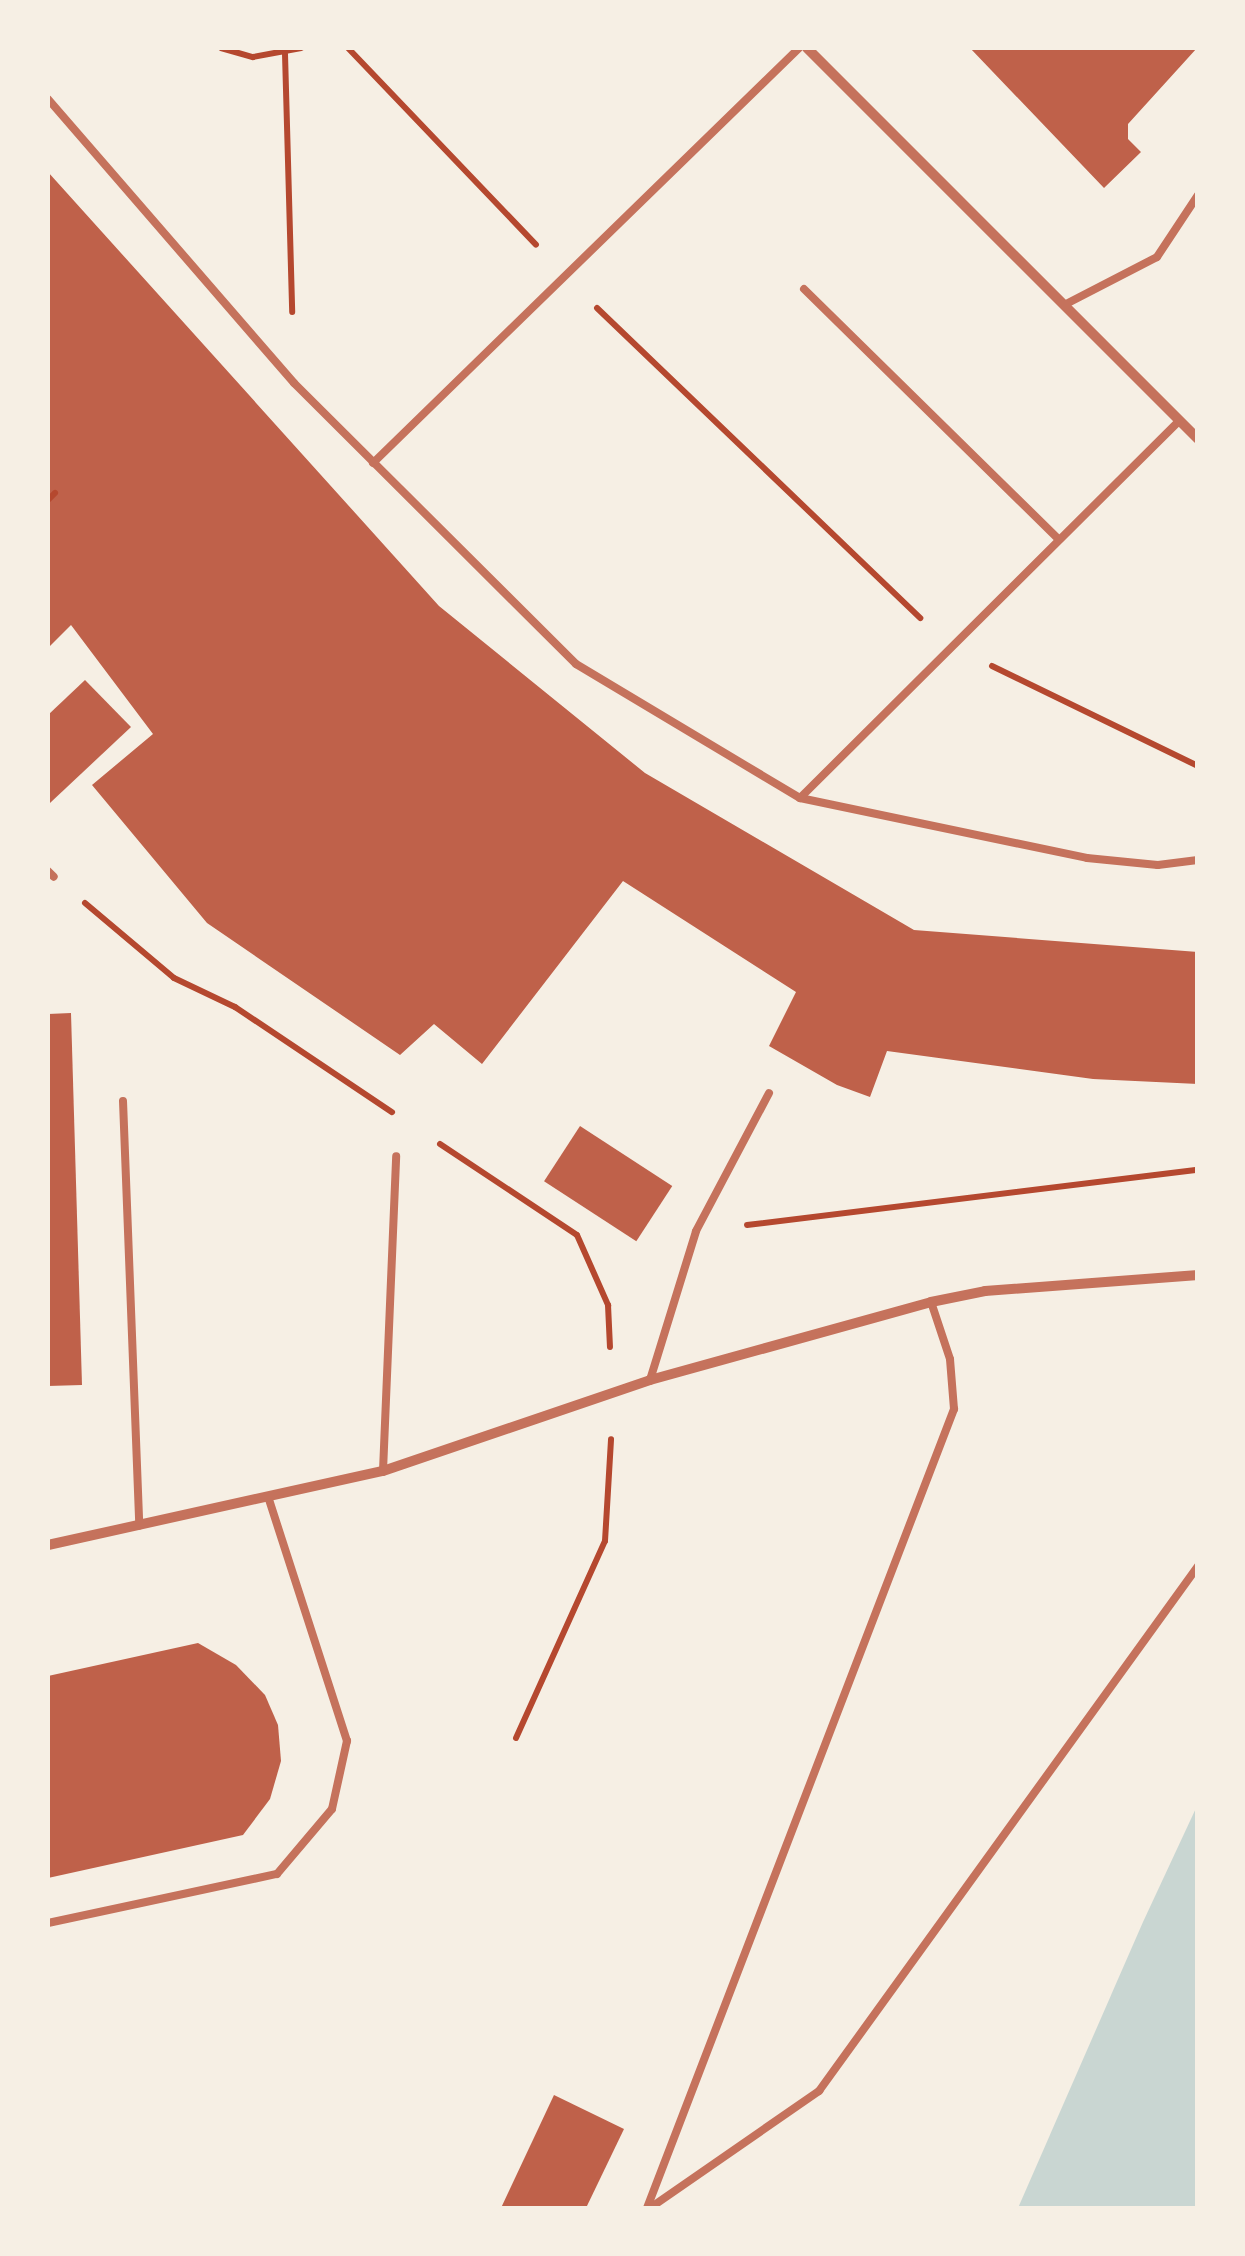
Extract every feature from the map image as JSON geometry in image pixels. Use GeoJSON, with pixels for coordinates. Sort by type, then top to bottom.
{"type":"FeatureCollection","features":[{"type":"Feature","properties":{"kind":"street"},"geometry":{"type":"LineString","coordinates":[[807,48],[1198,440]]}},
{"type":"Feature","properties":{"kind":"street"},"geometry":{"type":"LineString","coordinates":[[48,1546],[140,1530],[383,1471],[650,1380],[931,1302],[984,1291],[1198,1275]]}},
{"type":"Feature","properties":{"kind":"lane"},"geometry":{"type":"LineString","coordinates":[[373,464],[562,272],[799,48]]}},
{"type":"Feature","properties":{"kind":"lane"},"geometry":{"type":"LineString","coordinates":[[48,100],[294,383],[576,664],[800,798],[1087,858],[1158,865],[1198,860]]}},
{"type":"Feature","properties":{"kind":"lane"},"geometry":{"type":"LineString","coordinates":[[1066,304],[1158,257],[1198,195]]}},
{"type":"Feature","properties":{"kind":"lane"},"geometry":{"type":"LineString","coordinates":[[804,289],[1057,538]]}},
{"type":"Feature","properties":{"kind":"lane"},"geometry":{"type":"LineString","coordinates":[[800,798],[949,645],[1178,422]]}},
{"type":"Feature","properties":{"kind":"lane"},"geometry":{"type":"LineString","coordinates":[[650,1380],[696,1231],[769,1093]]}},
{"type":"Feature","properties":{"kind":"lane"},"geometry":{"type":"LineString","coordinates":[[123,1100],[140,1530]]}},
{"type":"Feature","properties":{"kind":"lane"},"geometry":{"type":"LineString","coordinates":[[383,1471],[396,1156]]}},
{"type":"Feature","properties":{"kind":"lane"},"geometry":{"type":"LineString","coordinates":[[649,2208],[954,1409],[950,1359],[931,1302]]}},
{"type":"Feature","properties":{"kind":"lane"},"geometry":{"type":"LineString","coordinates":[[48,1923],[277,1874],[332,1809],[347,1741],[270,1498]]}},
{"type":"Feature","properties":{"kind":"lane"},"geometry":{"type":"LineString","coordinates":[[649,2208],[819,2091],[1198,1566]]}},
{"type":"Feature","properties":{"kind":"path"},"geometry":{"type":"LineString","coordinates":[[221,48],[253,57],[301,48]]}},
{"type":"Feature","properties":{"kind":"path"},"geometry":{"type":"LineString","coordinates":[[348,48],[734,446],[949,645],[1198,766]]}},
{"type":"Feature","properties":{"kind":"path"},"geometry":{"type":"LineString","coordinates":[[285,54],[294,383]]}},
{"type":"Feature","properties":{"kind":"path"},"geometry":{"type":"LineString","coordinates":[[48,500],[55,492]]}},
{"type":"Feature","properties":{"kind":"path"},"geometry":{"type":"LineString","coordinates":[[51,874],[174,978],[235,1007],[398,1116]]}},
{"type":"Feature","properties":{"kind":"path"},"geometry":{"type":"LineString","coordinates":[[430,1137],[576,1235],[608,1305],[612,1392],[605,1542],[516,1738]]}},
{"type":"Feature","properties":{"kind":"path"},"geometry":{"type":"LineString","coordinates":[[696,1231],[1198,1170]]}},
{"type":"Feature","properties":{"kind":"shaded area"},"geometry":{"type":"Polygon","coordinates":[[[1197,1806],[1197,2208],[1018,2208],[1143,1922],[1197,1806]]]}},
{"type":"Feature","properties":{"kind":"building"},"geometry":{"type":"Polygon","coordinates":[[[970,48],[1197,48],[1128,124],[1128,139],[1141,152],[1104,188],[970,48]]]}},
{"type":"Feature","properties":{"kind":"building"},"geometry":{"type":"Polygon","coordinates":[[[48,172],[439,606],[645,773],[914,930],[1198,952],[1198,1084],[1093,1079],[887,1051],[870,1097],[837,1085],[769,1046],[796,992],[623,881],[482,1064],[434,1024],[400,1055],[207,923],[92,785],[153,734],[71,625],[48,648],[48,172]]]}},
{"type":"Feature","properties":{"kind":"building"},"geometry":{"type":"Polygon","coordinates":[[[85,680],[131,727],[50,803],[48,715],[85,680]]]}},
{"type":"Feature","properties":{"kind":"building"},"geometry":{"type":"Polygon","coordinates":[[[71,1013],[82,1385],[48,1386],[48,1014],[71,1013]]]}},
{"type":"Feature","properties":{"kind":"building"},"geometry":{"type":"Polygon","coordinates":[[[580,1126],[672,1186],[636,1241],[544,1181],[580,1126]]]}},
{"type":"Feature","properties":{"kind":"building"},"geometry":{"type":"Polygon","coordinates":[[[198,1643],[236,1665],[265,1695],[278,1725],[281,1761],[270,1799],[243,1835],[48,1878],[48,1676],[198,1643]]]}},
{"type":"Feature","properties":{"kind":"building"},"geometry":{"type":"Polygon","coordinates":[[[554,2095],[624,2129],[586,2208],[501,2208],[554,2095]]]}}]}
